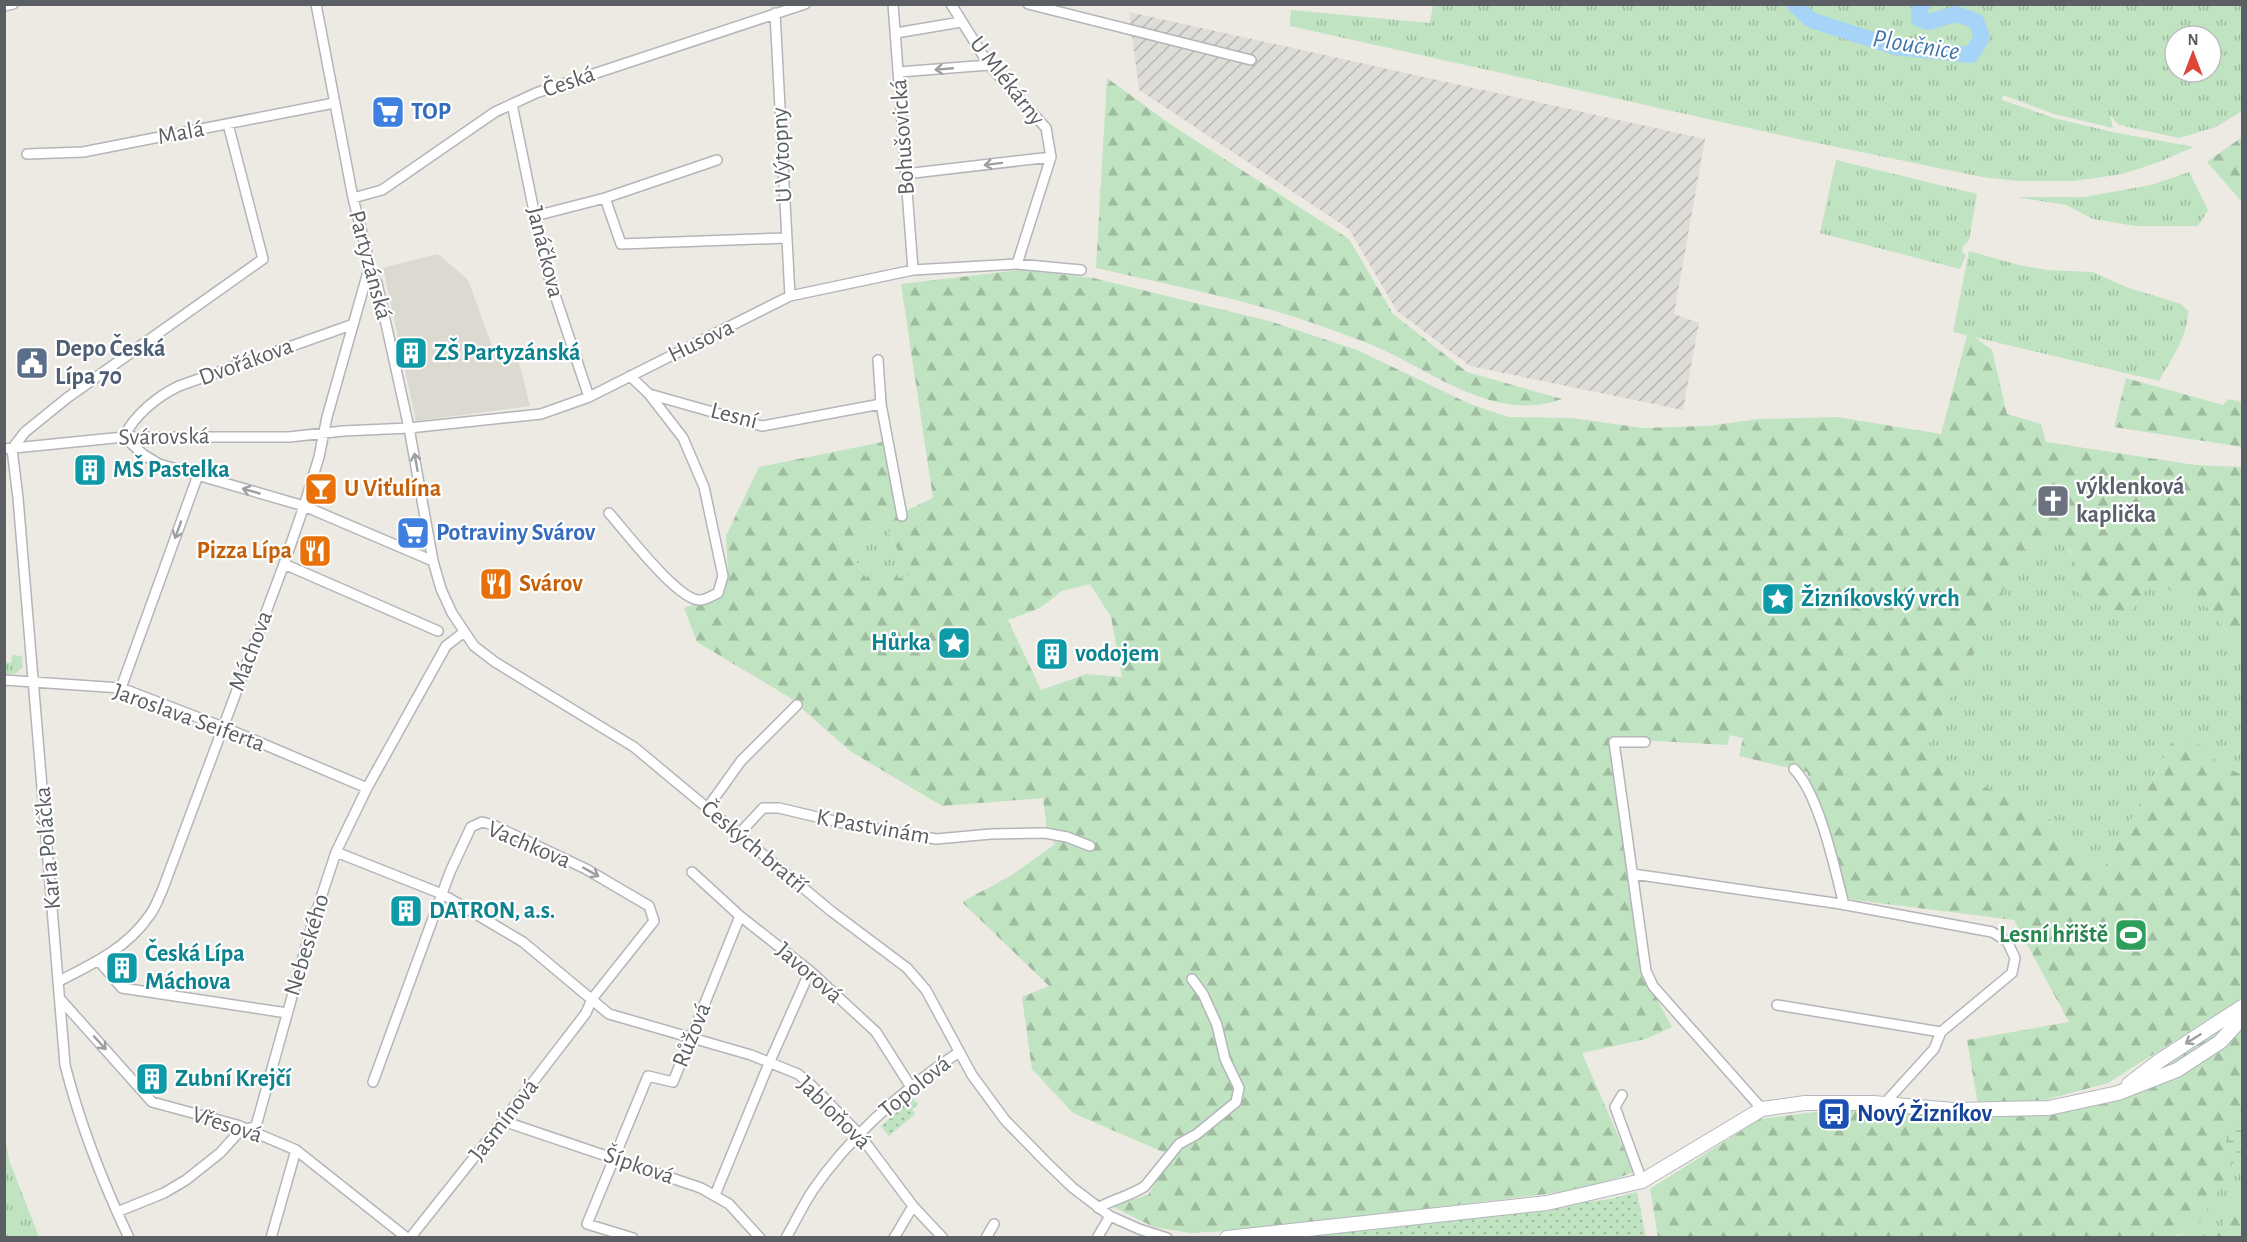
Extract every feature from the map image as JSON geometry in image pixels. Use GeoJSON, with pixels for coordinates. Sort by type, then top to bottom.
{"type":"FeatureCollection","features":[{"type":"Feature","properties":{"kind":"street"},"geometry":{"type":"LineString","coordinates":[[4,6],[13,4]]}},
{"type":"Feature","properties":{"kind":"street","name":"Partyzánská"},"geometry":{"type":"LineString","coordinates":[[316,4],[368,272],[377,283],[410,428],[433,561]]}},
{"type":"Feature","properties":{"kind":"street","name":"Česká"},"geometry":{"type":"LineString","coordinates":[[353,198],[382,190],[495,112],[536,93],[805,4]]}},
{"type":"Feature","properties":{"kind":"street","name":"Bohušovická"},"geometry":{"type":"LineString","coordinates":[[893,4],[913,270]]}},
{"type":"Feature","properties":{"kind":"street","name":"U Mlékárny"},"geometry":{"type":"LineString","coordinates":[[951,4],[989,65],[1046,128],[1051,157],[1017,264]]}},
{"type":"Feature","properties":{"kind":"street"},"geometry":{"type":"LineString","coordinates":[[1028,4],[1251,60]]}},
{"type":"Feature","properties":{"kind":"street","name":"U Výtopny"},"geometry":{"type":"LineString","coordinates":[[775,13],[790,297]]}},
{"type":"Feature","properties":{"kind":"street"},"geometry":{"type":"LineString","coordinates":[[896,33],[961,22]]}},
{"type":"Feature","properties":{"kind":"street"},"geometry":{"type":"LineString","coordinates":[[899,72],[989,65]]}},
{"type":"Feature","properties":{"kind":"street","name":"Malá"},"geometry":{"type":"LineString","coordinates":[[27,154],[84,152],[334,103]]}},
{"type":"Feature","properties":{"kind":"street","name":"Janáčkova"},"geometry":{"type":"LineString","coordinates":[[512,104],[544,266],[589,397]]}},
{"type":"Feature","properties":{"kind":"street"},"geometry":{"type":"LineString","coordinates":[[8,449],[67,398],[263,259],[228,124]]}},
{"type":"Feature","properties":{"kind":"street"},"geometry":{"type":"LineString","coordinates":[[906,174],[1051,157]]}},
{"type":"Feature","properties":{"kind":"street"},"geometry":{"type":"LineString","coordinates":[[535,216],[605,198],[717,160]]}},
{"type":"Feature","properties":{"kind":"street"},"geometry":{"type":"LineString","coordinates":[[605,198],[621,244],[786,238]]}},
{"type":"Feature","properties":{"kind":"street","name":"Husova"},"geometry":{"type":"LineString","coordinates":[[324,433],[410,428],[541,414],[589,397],[790,297],[913,270],[1017,264],[1081,270]]}},
{"type":"Feature","properties":{"kind":"street","name":"Máchova"},"geometry":{"type":"LineString","coordinates":[[59,981],[99,961],[120,946],[149,916],[162,891],[284,564],[319,457],[351,325],[368,272]]}},
{"type":"Feature","properties":{"kind":"street","name":"Dvořákova"},"geometry":{"type":"LineString","coordinates":[[124,436],[129,425],[165,393],[351,325]]}},
{"type":"Feature","properties":{"kind":"street"},"geometry":{"type":"LineString","coordinates":[[878,360],[881,404],[902,516]]}},
{"type":"Feature","properties":{"kind":"street","name":"Lesní"},"geometry":{"type":"LineString","coordinates":[[630,376],[649,394],[762,426],[881,404]]}},
{"type":"Feature","properties":{"kind":"street"},"geometry":{"type":"LineString","coordinates":[[609,513],[673,586],[686,596],[700,600],[718,593],[723,576],[704,487],[683,438],[649,394]]}},
{"type":"Feature","properties":{"kind":"street","name":"Svárovská"},"geometry":{"type":"LineString","coordinates":[[8,449],[124,436],[289,436],[324,433]]}},
{"type":"Feature","properties":{"kind":"street"},"geometry":{"type":"LineString","coordinates":[[124,436],[144,455],[159,464],[303,506],[433,561]]}},
{"type":"Feature","properties":{"kind":"street","name":"Karla Poláčka"},"geometry":{"type":"LineString","coordinates":[[8,449],[18,498],[65,1065],[70,1087],[129,1238]]}},
{"type":"Feature","properties":{"kind":"street"},"geometry":{"type":"LineString","coordinates":[[121,688],[198,476]]}},
{"type":"Feature","properties":{"kind":"street","name":"Českých bratří"},"geometry":{"type":"LineString","coordinates":[[433,561],[441,589],[474,646],[495,662],[634,747],[831,911],[907,968],[926,990],[972,1075],[1005,1120],[1073,1188],[1098,1208],[1139,1229],[1167,1238]]}},
{"type":"Feature","properties":{"kind":"street"},"geometry":{"type":"LineString","coordinates":[[284,564],[438,631]]}},
{"type":"Feature","properties":{"kind":"street","name":"Nebeského"},"geometry":{"type":"LineString","coordinates":[[117,1212],[164,1193],[186,1180],[220,1153],[239,1132],[256,1126],[287,1013],[336,852],[367,788],[446,646],[464,632]]}},
{"type":"Feature","properties":{"kind":"street","name":"Jaroslava Seiferta"},"geometry":{"type":"LineString","coordinates":[[4,680],[121,688],[223,727],[367,788]]}},
{"type":"Feature","properties":{"kind":"street"},"geometry":{"type":"LineString","coordinates":[[708,807],[741,761],[796,705]]}},
{"type":"Feature","properties":{"kind":"street"},"geometry":{"type":"LineString","coordinates":[[1645,742],[1614,742],[1646,971],[1653,986],[1762,1109]]}},
{"type":"Feature","properties":{"kind":"street"},"geometry":{"type":"LineString","coordinates":[[1794,769],[1803,778],[1817,812],[1845,905]]}},
{"type":"Feature","properties":{"kind":"street","name":"K Pastvinám"},"geometry":{"type":"LineString","coordinates":[[739,834],[763,808],[779,808],[838,822],[936,839],[991,834],[1045,833],[1067,837],[1090,846]]}},
{"type":"Feature","properties":{"kind":"street","name":"Vachkova"},"geometry":{"type":"LineString","coordinates":[[442,894],[471,826],[482,822],[586,869],[650,906],[654,921],[592,999]]}},
{"type":"Feature","properties":{"kind":"street"},"geometry":{"type":"LineString","coordinates":[[336,852],[442,894],[374,1082]]}},
{"type":"Feature","properties":{"kind":"street","name":"Javorová"},"geometry":{"type":"LineString","coordinates":[[692,872],[740,916],[810,971],[876,1032],[912,1087]]}},
{"type":"Feature","properties":{"kind":"street"},"geometry":{"type":"LineString","coordinates":[[1633,874],[1845,905],[1992,932],[2007,941],[2015,958],[2012,974],[1941,1032],[1934,1049],[1884,1104]]}},
{"type":"Feature","properties":{"kind":"street","name":"Jabloňová"},"geometry":{"type":"LineString","coordinates":[[442,894],[523,942],[609,1014],[691,1036],[770,1061],[798,1074],[859,1134],[914,1206],[943,1238]]}},
{"type":"Feature","properties":{"kind":"street","name":"Růžová"},"geometry":{"type":"LineString","coordinates":[[633,1238],[587,1224],[648,1076],[674,1082],[740,916]]}},
{"type":"Feature","properties":{"kind":"street"},"geometry":{"type":"LineString","coordinates":[[99,961],[122,988],[287,1013]]}},
{"type":"Feature","properties":{"kind":"street"},"geometry":{"type":"LineString","coordinates":[[716,1195],[770,1061],[810,971]]}},
{"type":"Feature","properties":{"kind":"street"},"geometry":{"type":"LineString","coordinates":[[1098,1208],[1112,1199],[1138,1191],[1179,1144],[1197,1134],[1236,1102],[1239,1088],[1225,1059],[1213,1016],[1203,994],[1192,978]]}},
{"type":"Feature","properties":{"kind":"street","name":"Jasmínová"},"geometry":{"type":"LineString","coordinates":[[408,1238],[503,1121],[586,1013],[592,999]]}},
{"type":"Feature","properties":{"kind":"street","name":"Vřesová"},"geometry":{"type":"LineString","coordinates":[[61,1000],[152,1102],[237,1125],[296,1150],[408,1238]]}},
{"type":"Feature","properties":{"kind":"street"},"geometry":{"type":"LineString","coordinates":[[1777,1005],[1941,1032]]}},
{"type":"Feature","properties":{"kind":"street"},"geometry":{"type":"LineString","coordinates":[[2118,1093],[2158,1060],[2242,1007]]}},
{"type":"Feature","properties":{"kind":"street"},"geometry":{"type":"LineString","coordinates":[[1227,1238],[1547,1203],[1642,1181],[1762,1109],[1805,1103],[1884,1104],[1953,1110],[2049,1108],[2118,1093],[2177,1070],[2220,1042],[2242,1018]]}},
{"type":"Feature","properties":{"kind":"street","name":"Topolová"},"geometry":{"type":"LineString","coordinates":[[786,1238],[813,1190],[859,1134],[912,1087],[959,1052]]}},
{"type":"Feature","properties":{"kind":"street"},"geometry":{"type":"LineString","coordinates":[[1622,1095],[1615,1107],[1642,1181]]}},
{"type":"Feature","properties":{"kind":"street","name":"Šípková"},"geometry":{"type":"LineString","coordinates":[[503,1121],[684,1181],[716,1195],[729,1204],[760,1238]]}},
{"type":"Feature","properties":{"kind":"street"},"geometry":{"type":"LineString","coordinates":[[271,1238],[296,1150]]}},
{"type":"Feature","properties":{"kind":"street"},"geometry":{"type":"LineString","coordinates":[[894,1238],[914,1206]]}},
{"type":"Feature","properties":{"kind":"street"},"geometry":{"type":"LineString","coordinates":[[1097,1238],[1110,1216]]}},
{"type":"Feature","properties":{"kind":"street"},"geometry":{"type":"LineString","coordinates":[[986,1238],[994,1224]]}},
{"type":"Feature","properties":{"kind":"shaded area"},"geometry":{"type":"Polygon","coordinates":[[[1129,12],[1705,139],[1674,314],[1699,323],[1683,410],[1470,366],[1397,311],[1349,229],[1139,90],[1129,12]]]}},
{"type":"Feature","properties":{"kind":"shaded area"},"geometry":{"type":"Polygon","coordinates":[[[438,254],[468,280],[494,351],[515,346],[530,406],[416,421],[383,268],[438,254]]]}},
{"type":"Feature","properties":{"kind":"green space"},"geometry":{"type":"Polygon","coordinates":[[[1433,5],[2242,5],[2242,111],[2216,127],[2179,138],[2119,125],[2110,115],[2113,128],[2054,114],[2003,95],[2002,100],[2054,118],[2112,132],[2194,147],[2123,174],[2074,181],[2018,181],[1982,177],[1798,139],[1290,26],[1291,10],[1430,23],[1433,5]]]}},
{"type":"Feature","properties":{"kind":"green space"},"geometry":{"type":"Polygon","coordinates":[[[1107,78],[1170,124],[1349,239],[1393,314],[1467,372],[1562,399],[1537,405],[1512,405],[1488,399],[1464,391],[1372,345],[1305,320],[1223,297],[1096,268],[1107,78]]]}},
{"type":"Feature","properties":{"kind":"green space"},"geometry":{"type":"Polygon","coordinates":[[[2242,137],[2242,202],[2207,162],[2242,137]]]}},
{"type":"Feature","properties":{"kind":"green space"},"geometry":{"type":"Polygon","coordinates":[[[1836,160],[1977,194],[1969,240],[1963,246],[1962,252],[1966,255],[1960,269],[1820,233],[1836,160]]]}},
{"type":"Feature","properties":{"kind":"green space"},"geometry":{"type":"Polygon","coordinates":[[[2189,172],[2208,210],[2198,226],[2135,226],[2093,219],[2066,205],[2016,197],[2084,197],[2151,185],[2189,172]]]}},
{"type":"Feature","properties":{"kind":"green space"},"geometry":{"type":"Polygon","coordinates":[[[1969,251],[2047,270],[2092,272],[2129,288],[2181,304],[2188,311],[2182,339],[2159,381],[1953,332],[1969,251]]]}},
{"type":"Feature","properties":{"kind":"green space"},"geometry":{"type":"Polygon","coordinates":[[[1020,270],[1093,278],[1269,321],[1357,350],[1470,404],[1508,417],[1572,418],[1643,428],[1707,426],[1759,419],[1837,417],[1941,434],[1968,332],[1992,350],[2007,414],[2041,424],[2046,442],[2195,465],[2242,467],[2242,645],[2234,641],[2209,608],[2171,591],[2161,581],[2151,581],[2132,610],[2115,610],[2091,601],[2070,586],[2068,573],[2074,559],[2070,550],[2055,542],[2040,540],[2030,545],[2007,583],[1928,745],[1930,752],[1944,763],[1987,788],[2042,809],[2089,870],[2098,871],[2108,863],[2171,744],[2182,737],[2206,748],[2218,763],[2238,773],[2241,772],[2242,763],[2242,998],[2108,1083],[2045,1100],[1978,1105],[1967,1040],[2069,1022],[2014,920],[1847,899],[1807,772],[1739,756],[1743,738],[1730,735],[1727,745],[1620,739],[1611,746],[1640,968],[1672,1027],[1646,1039],[1582,1053],[1634,1172],[1587,1189],[1259,1229],[1190,1233],[1154,1227],[1111,1206],[1148,1195],[1172,1156],[1073,1113],[1032,1069],[1022,997],[1049,986],[962,902],[1012,875],[1055,844],[1047,830],[1043,798],[942,806],[850,751],[789,697],[697,642],[684,608],[722,595],[728,570],[726,536],[759,467],[882,442],[897,515],[933,498],[901,284],[1020,270]],[[889,516],[859,534],[852,554],[866,578],[891,566],[899,578],[909,575],[889,532],[896,524],[889,516]],[[1090,584],[1062,591],[1040,608],[1008,620],[1041,690],[1087,674],[1122,677],[1111,617],[1090,584]]]}},
{"type":"Feature","properties":{"kind":"green space"},"geometry":{"type":"Polygon","coordinates":[[[2126,378],[2223,405],[2228,399],[2242,402],[2242,447],[2114,427],[2126,378]]]}},
{"type":"Feature","properties":{"kind":"green space"},"geometry":{"type":"Polygon","coordinates":[[[889,516],[897,524],[889,533],[910,575],[899,578],[891,566],[866,578],[852,554],[859,534],[889,516]]]}},
{"type":"Feature","properties":{"kind":"green space"},"geometry":{"type":"Polygon","coordinates":[[[2040,540],[2065,546],[2074,559],[2068,573],[2132,610],[2151,581],[2161,581],[2171,591],[2209,608],[2234,641],[2242,645],[2241,772],[2238,773],[2218,763],[2206,748],[2171,744],[2108,863],[2098,871],[2089,870],[2042,809],[1987,788],[1944,763],[1930,752],[1928,745],[2007,583],[2030,545],[2040,540]]]}},
{"type":"Feature","properties":{"kind":"green space"},"geometry":{"type":"Polygon","coordinates":[[[12,655],[22,656],[23,667],[15,674],[5,674],[5,662],[11,663],[12,655]]]}},
{"type":"Feature","properties":{"kind":"green space"},"geometry":{"type":"Polygon","coordinates":[[[2231,1021],[2196,1051],[2154,1072],[2231,1021]]]}},
{"type":"Feature","properties":{"kind":"green space"},"geometry":{"type":"Polygon","coordinates":[[[2242,1023],[2242,1150],[2195,1229],[2173,1237],[1658,1237],[1650,1189],[1760,1119],[1832,1110],[1954,1115],[2050,1113],[2120,1100],[2179,1073],[2242,1023]]]}},
{"type":"Feature","properties":{"kind":"green space"},"geometry":{"type":"Polygon","coordinates":[[[912,1098],[919,1104],[912,1109],[915,1114],[889,1136],[881,1126],[912,1098]]]}},
{"type":"Feature","properties":{"kind":"green space"},"geometry":{"type":"Polygon","coordinates":[[[2242,1107],[2242,1171],[2234,1171],[2226,1144],[2232,1124],[2242,1107]]]}},
{"type":"Feature","properties":{"kind":"green space"},"geometry":{"type":"Polygon","coordinates":[[[4,1134],[9,1160],[39,1237],[5,1237],[4,1134]]]}},
{"type":"Feature","properties":{"kind":"green space"},"geometry":{"type":"Polygon","coordinates":[[[2242,1150],[2242,1192],[2216,1237],[2173,1238],[2195,1229],[2242,1150]]]}},
{"type":"Feature","properties":{"kind":"green space"},"geometry":{"type":"Polygon","coordinates":[[[1637,1192],[1646,1237],[1293,1238],[1463,1219],[1610,1199],[1637,1192]]]}},
{"type":"Feature","properties":{"kind":"green space"},"geometry":{"type":"Polygon","coordinates":[[[2242,1192],[2242,1237],[2216,1237],[2242,1192]]]}},
{"type":"Feature","properties":{"kind":"waterway","name":"Ploučnice"},"geometry":{"type":"LineString","coordinates":[[1794,4],[1811,20],[1895,47],[1971,55],[1982,37],[1976,21],[1956,14],[1928,22],[1919,19],[1919,9],[1923,4]]}},
{"type":"Feature","properties":{"kind":"place","name":"TOP"},"geometry":{"type":"Point","coordinates":[388,112]}},
{"type":"Feature","properties":{"kind":"place","name":"ZŠ Partyzánská"},"geometry":{"type":"Point","coordinates":[411,353]}},
{"type":"Feature","properties":{"kind":"place","name":"Depo Česká Lípa 70"},"geometry":{"type":"Point","coordinates":[32,363]}},
{"type":"Feature","properties":{"kind":"place","name":"MŠ Pastelka"},"geometry":{"type":"Point","coordinates":[90,470]}},
{"type":"Feature","properties":{"kind":"place","name":"U Viťulína"},"geometry":{"type":"Point","coordinates":[321,489]}},
{"type":"Feature","properties":{"kind":"place","name":"výklenková kaplička"},"geometry":{"type":"Point","coordinates":[2053,501]}},
{"type":"Feature","properties":{"kind":"place","name":"Potraviny Svárov"},"geometry":{"type":"Point","coordinates":[413,533]}},
{"type":"Feature","properties":{"kind":"place","name":"Pizza Lípa"},"geometry":{"type":"Point","coordinates":[315,551]}},
{"type":"Feature","properties":{"kind":"place","name":"Svárov"},"geometry":{"type":"Point","coordinates":[496,584]}},
{"type":"Feature","properties":{"kind":"place","name":"Žizníkovský vrch"},"geometry":{"type":"Point","coordinates":[1778,599]}},
{"type":"Feature","properties":{"kind":"place","name":"Hůrka"},"geometry":{"type":"Point","coordinates":[954,643]}},
{"type":"Feature","properties":{"kind":"place","name":"vodojem"},"geometry":{"type":"Point","coordinates":[1052,654]}},
{"type":"Feature","properties":{"kind":"place","name":"DATRON, a.s."},"geometry":{"type":"Point","coordinates":[406,911]}},
{"type":"Feature","properties":{"kind":"place","name":"Lesní hřiště"},"geometry":{"type":"Point","coordinates":[2131,935]}},
{"type":"Feature","properties":{"kind":"place","name":"Česká Lípa Máchova"},"geometry":{"type":"Point","coordinates":[122,968]}},
{"type":"Feature","properties":{"kind":"place","name":"Zubní Krejčí"},"geometry":{"type":"Point","coordinates":[152,1079]}},
{"type":"Feature","properties":{"kind":"place","name":"Nový Žizníkov"},"geometry":{"type":"Point","coordinates":[1834,1114]}}]}
